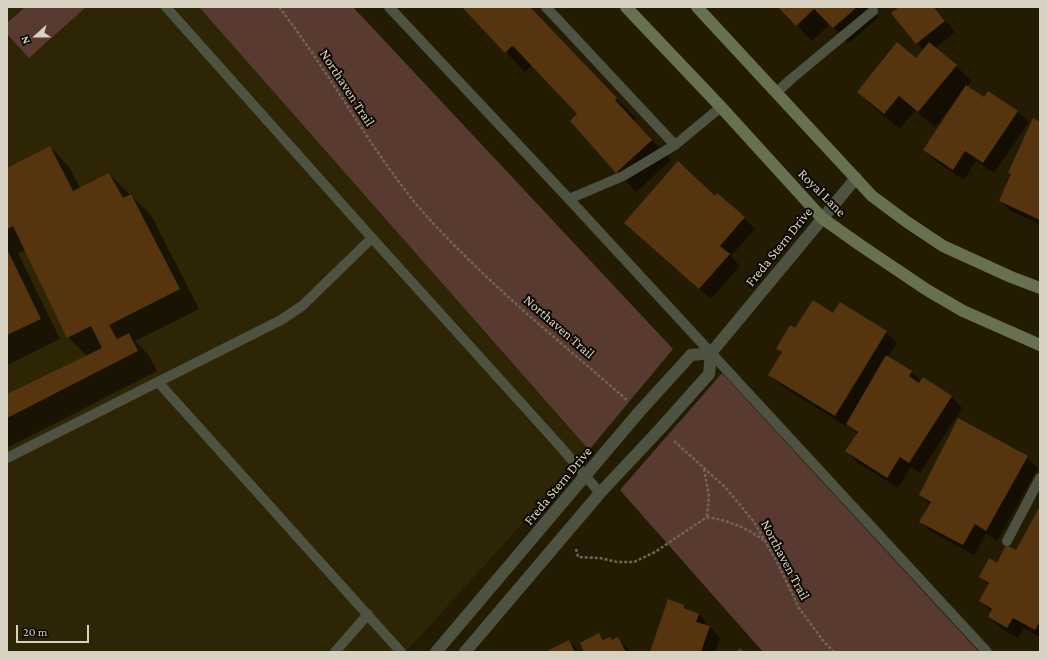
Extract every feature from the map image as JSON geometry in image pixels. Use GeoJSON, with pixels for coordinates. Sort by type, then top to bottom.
{"type":"FeatureCollection","features":[{"type":"Feature","properties":{"kind":"main road","name":"Royal Lane"},"geometry":{"type":"LineString","coordinates":[[626,7],[721,107],[822,218],[927,290],[963,311],[1040,345]]}},
{"type":"Feature","properties":{"kind":"main road"},"geometry":{"type":"LineString","coordinates":[[697,7],[776,93],[880,202],[943,246],[1040,288]]}},
{"type":"Feature","properties":{"kind":"street","name":"Freda Stern Drive"},"geometry":{"type":"LineString","coordinates":[[436,652],[640,411],[691,355],[711,354],[856,178]]}},
{"type":"Feature","properties":{"kind":"street"},"geometry":{"type":"LineString","coordinates":[[465,652],[600,493],[709,374],[711,354]]}},
{"type":"Feature","properties":{"kind":"lane"},"geometry":{"type":"LineString","coordinates":[[166,7],[600,493]]}},
{"type":"Feature","properties":{"kind":"lane"},"geometry":{"type":"LineString","coordinates":[[389,7],[569,199],[987,652]]}},
{"type":"Feature","properties":{"kind":"lane"},"geometry":{"type":"LineString","coordinates":[[546,7],[675,145]]}},
{"type":"Feature","properties":{"kind":"lane"},"geometry":{"type":"LineString","coordinates":[[776,93],[873,11]]}},
{"type":"Feature","properties":{"kind":"lane"},"geometry":{"type":"LineString","coordinates":[[569,199],[623,176],[675,145],[721,107]]}},
{"type":"Feature","properties":{"kind":"lane"},"geometry":{"type":"LineString","coordinates":[[7,458],[281,320],[302,306],[372,238]]}},
{"type":"Feature","properties":{"kind":"lane"},"geometry":{"type":"LineString","coordinates":[[158,382],[401,652]]}},
{"type":"Feature","properties":{"kind":"lane"},"geometry":{"type":"LineString","coordinates":[[1007,541],[1040,478]]}},
{"type":"Feature","properties":{"kind":"lane"},"geometry":{"type":"LineString","coordinates":[[335,652],[368,614]]}},
{"type":"Feature","properties":{"kind":"path","name":"Northaven Trail"},"geometry":{"type":"LineString","coordinates":[[279,7],[317,58],[374,148],[413,200],[435,225],[496,287],[640,411]]}},
{"type":"Feature","properties":{"kind":"path","name":"Northaven Trail"},"geometry":{"type":"LineString","coordinates":[[660,429],[725,487],[754,522],[778,564],[799,608],[824,642],[834,652]]}},
{"type":"Feature","properties":{"kind":"path"},"geometry":{"type":"LineString","coordinates":[[703,467],[709,496],[707,517]]}},
{"type":"Feature","properties":{"kind":"path"},"geometry":{"type":"LineString","coordinates":[[572,527],[578,557],[600,558],[617,562],[634,562],[655,552],[707,517],[724,520],[746,529],[765,542]]}},
{"type":"Feature","properties":{"kind":"shaded area"},"geometry":{"type":"Polygon","coordinates":[[[7,7],[199,7],[589,450],[406,652],[7,652],[7,7]]]}},
{"type":"Feature","properties":{"kind":"shaded area"},"geometry":{"type":"Polygon","coordinates":[[[25,7],[86,7],[29,58],[7,34],[7,23],[25,7]]]}},
{"type":"Feature","properties":{"kind":"shaded area"},"geometry":{"type":"Polygon","coordinates":[[[199,7],[353,7],[673,349],[589,450],[199,7]]]}},
{"type":"Feature","properties":{"kind":"shaded area"},"geometry":{"type":"Polygon","coordinates":[[[722,373],[979,652],[763,652],[620,490],[722,373]]]}},
{"type":"Feature","properties":{"kind":"building"},"geometry":{"type":"Polygon","coordinates":[[[462,7],[530,7],[617,98],[615,100],[652,140],[616,173],[570,121],[577,114],[514,47],[512,46],[505,53],[462,7]]]}},
{"type":"Feature","properties":{"kind":"building"},"geometry":{"type":"Polygon","coordinates":[[[778,7],[857,7],[833,28],[814,9],[796,26],[778,7]]]}},
{"type":"Feature","properties":{"kind":"building"},"geometry":{"type":"Polygon","coordinates":[[[899,7],[934,7],[945,21],[916,44],[891,13],[899,7]]]}},
{"type":"Feature","properties":{"kind":"building"},"geometry":{"type":"Polygon","coordinates":[[[897,42],[916,58],[929,42],[957,65],[918,112],[899,96],[884,114],[857,92],[897,42]]]}},
{"type":"Feature","properties":{"kind":"building"},"geometry":{"type":"Polygon","coordinates":[[[966,85],[984,97],[988,91],[1018,111],[983,163],[965,151],[953,170],[923,150],[966,85]]]}},
{"type":"Feature","properties":{"kind":"building"},"geometry":{"type":"Polygon","coordinates":[[[1033,118],[1040,122],[1040,220],[999,201],[1011,174],[1008,173],[1033,118]]]}},
{"type":"Feature","properties":{"kind":"building"},"geometry":{"type":"Polygon","coordinates":[[[50,146],[73,191],[109,173],[123,198],[131,194],[180,289],[109,325],[117,339],[129,333],[138,351],[7,418],[7,394],[102,348],[91,326],[67,338],[13,226],[7,229],[7,168],[50,146]]]}},
{"type":"Feature","properties":{"kind":"building"},"geometry":{"type":"Polygon","coordinates":[[[678,161],[715,196],[717,193],[745,217],[720,246],[730,254],[699,289],[624,223],[678,161]]]}},
{"type":"Feature","properties":{"kind":"building"},"geometry":{"type":"Polygon","coordinates":[[[7,249],[41,319],[7,335],[7,249]]]}},
{"type":"Feature","properties":{"kind":"building"},"geometry":{"type":"Polygon","coordinates":[[[813,300],[833,313],[840,302],[887,331],[835,416],[768,375],[782,352],[776,349],[790,325],[795,328],[813,300]]]}},
{"type":"Feature","properties":{"kind":"building"},"geometry":{"type":"Polygon","coordinates":[[[886,355],[912,371],[909,376],[919,383],[923,377],[952,396],[909,463],[900,457],[887,478],[845,451],[858,432],[846,424],[886,355]]]}},
{"type":"Feature","properties":{"kind":"building"},"geometry":{"type":"Polygon","coordinates":[[[958,418],[1028,456],[986,531],[975,524],[963,545],[919,522],[931,502],[919,495],[958,418]]]}},
{"type":"Feature","properties":{"kind":"building"},"geometry":{"type":"Polygon","coordinates":[[[1040,506],[1040,621],[1035,630],[1013,618],[1007,628],[988,617],[992,609],[979,601],[989,583],[979,577],[989,558],[997,563],[1006,545],[1016,550],[1040,506]]]}},
{"type":"Feature","properties":{"kind":"building"},"geometry":{"type":"Polygon","coordinates":[[[668,599],[684,605],[684,608],[699,614],[696,622],[710,626],[701,652],[650,652],[668,599]]]}},
{"type":"Feature","properties":{"kind":"building"},"geometry":{"type":"Polygon","coordinates":[[[599,633],[603,640],[610,637],[612,640],[618,637],[626,652],[584,652],[580,643],[599,633]]]}},
{"type":"Feature","properties":{"kind":"building"},"geometry":{"type":"Polygon","coordinates":[[[569,640],[575,652],[550,652],[549,650],[569,640]]]}},
{"type":"Feature","properties":{"kind":"building"},"geometry":{"type":"Polygon","coordinates":[[[740,648],[745,652],[736,652],[740,648]]]}}]}
